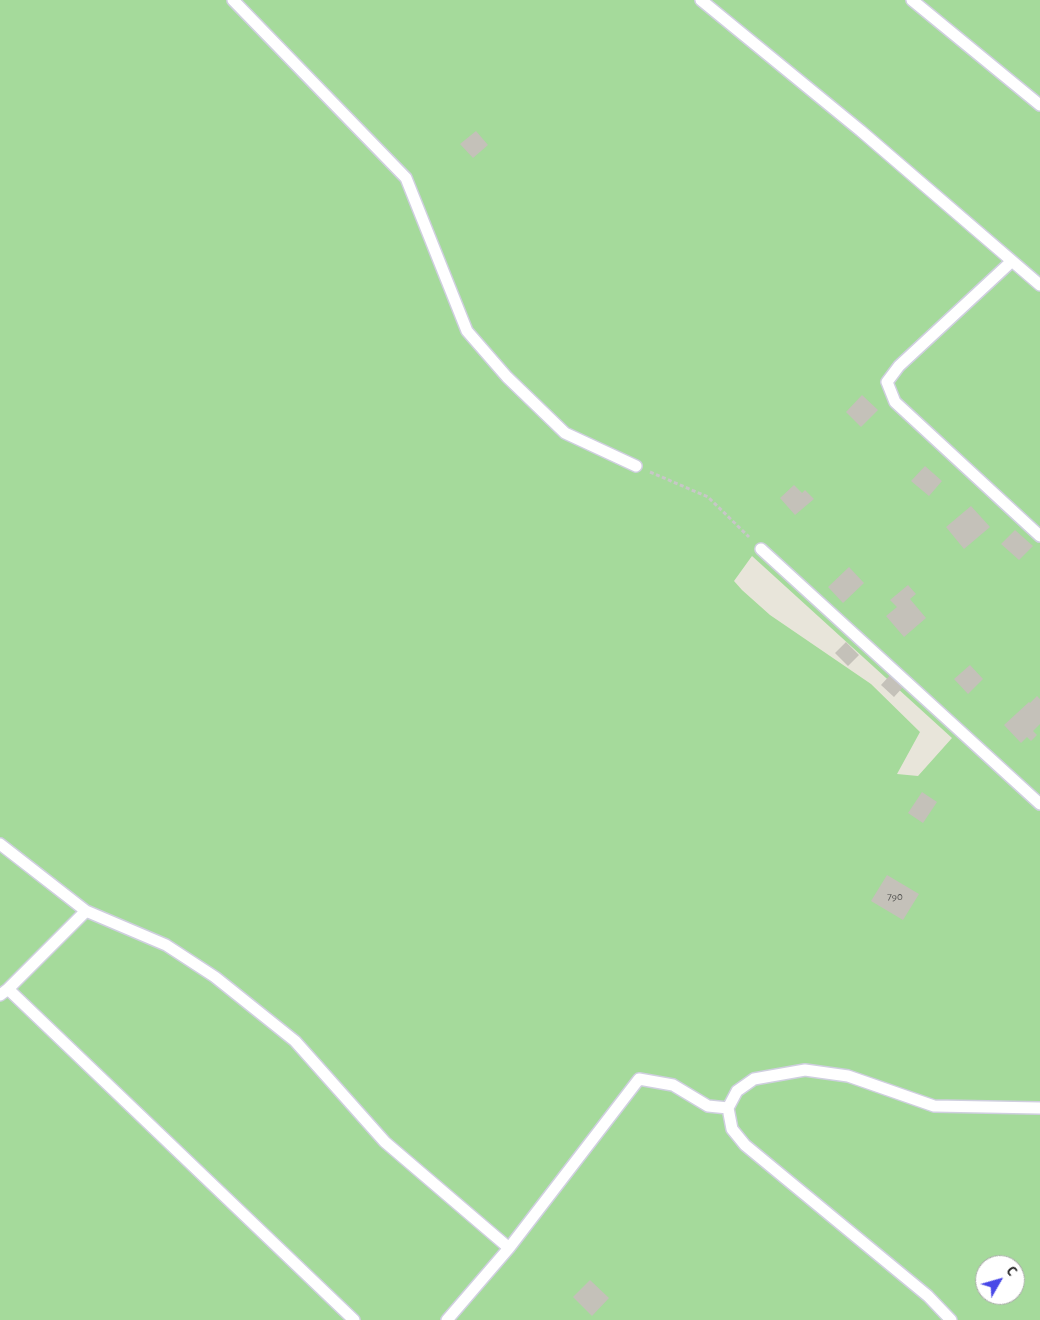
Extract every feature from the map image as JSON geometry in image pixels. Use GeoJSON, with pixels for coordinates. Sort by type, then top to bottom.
{"type":"FeatureCollection","features":[{"type":"Feature","properties":{"kind":"lane"},"geometry":{"type":"LineString","coordinates":[[233,0],[406,178],[467,331],[507,377],[565,433],[636,466]]}},
{"type":"Feature","properties":{"kind":"lane"},"geometry":{"type":"LineString","coordinates":[[701,0],[861,130],[1040,285]]}},
{"type":"Feature","properties":{"kind":"lane"},"geometry":{"type":"LineString","coordinates":[[912,0],[1040,106]]}},
{"type":"Feature","properties":{"kind":"lane"},"geometry":{"type":"LineString","coordinates":[[1012,261],[899,366],[887,382],[895,402],[1040,536]]}},
{"type":"Feature","properties":{"kind":"lane"},"geometry":{"type":"LineString","coordinates":[[761,549],[1040,804]]}},
{"type":"Feature","properties":{"kind":"lane"},"geometry":{"type":"LineString","coordinates":[[0,844],[86,911],[166,945],[215,977],[295,1041],[384,1142],[509,1248]]}},
{"type":"Feature","properties":{"kind":"lane"},"geometry":{"type":"LineString","coordinates":[[86,911],[4,992],[354,1320]]}},
{"type":"Feature","properties":{"kind":"lane"},"geometry":{"type":"LineString","coordinates":[[951,1320],[928,1296],[745,1145],[732,1129],[728,1108],[738,1091],[754,1079],[805,1070],[848,1076],[934,1106],[1040,1108]]}},
{"type":"Feature","properties":{"kind":"lane"},"geometry":{"type":"LineString","coordinates":[[447,1320],[509,1248],[639,1079],[674,1085],[708,1106],[728,1108]]}},
{"type":"Feature","properties":{"kind":"path"},"geometry":{"type":"LineString","coordinates":[[636,466],[708,497],[761,549]]}},
{"type":"Feature","properties":{"kind":"green space"},"geometry":{"type":"Polygon","coordinates":[[[0,0],[1040,0],[1040,1320],[0,1320],[0,0]],[[752,556],[734,581],[742,590],[770,615],[871,684],[920,732],[897,774],[918,776],[952,738],[752,556]]]}},
{"type":"Feature","properties":{"kind":"building"},"geometry":{"type":"Polygon","coordinates":[[[476,131],[488,145],[473,158],[460,144],[476,131]]]}},
{"type":"Feature","properties":{"kind":"building"},"geometry":{"type":"Polygon","coordinates":[[[862,395],[878,410],[861,427],[846,412],[862,395]]]}},
{"type":"Feature","properties":{"kind":"building"},"geometry":{"type":"Polygon","coordinates":[[[925,466],[942,481],[929,496],[911,481],[925,466]]]}},
{"type":"Feature","properties":{"kind":"building"},"geometry":{"type":"Polygon","coordinates":[[[794,485],[802,493],[805,490],[814,499],[795,515],[780,498],[794,485]]]}},
{"type":"Feature","properties":{"kind":"building"},"geometry":{"type":"Polygon","coordinates":[[[971,506],[990,527],[964,549],[946,527],[971,506]]]}},
{"type":"Feature","properties":{"kind":"building"},"geometry":{"type":"Polygon","coordinates":[[[1015,530],[1033,546],[1019,560],[1001,544],[1015,530]]]}},
{"type":"Feature","properties":{"kind":"building"},"geometry":{"type":"Polygon","coordinates":[[[849,567],[864,583],[843,603],[828,587],[849,567]]]}},
{"type":"Feature","properties":{"kind":"building"},"geometry":{"type":"Polygon","coordinates":[[[908,585],[916,594],[910,599],[926,618],[904,637],[886,616],[897,607],[890,600],[908,585]]]}},
{"type":"Feature","properties":{"kind":"building"},"geometry":{"type":"Polygon","coordinates":[[[846,642],[859,655],[848,666],[835,653],[846,642]]]}},
{"type":"Feature","properties":{"kind":"building"},"geometry":{"type":"Polygon","coordinates":[[[970,665],[983,679],[968,694],[954,679],[970,665]]]}},
{"type":"Feature","properties":{"kind":"building"},"geometry":{"type":"Polygon","coordinates":[[[892,673],[905,685],[894,697],[881,685],[892,673]]]}},
{"type":"Feature","properties":{"kind":"building"},"geometry":{"type":"Polygon","coordinates":[[[1037,696],[1040,699],[1040,724],[1033,731],[1037,735],[1031,741],[1027,737],[1021,743],[1004,725],[1037,696]]]}},
{"type":"Feature","properties":{"kind":"building"},"geometry":{"type":"Polygon","coordinates":[[[922,792],[937,802],[923,823],[908,813],[922,792]]]}},
{"type":"Feature","properties":{"kind":"building"},"geometry":{"type":"Polygon","coordinates":[[[887,875],[919,894],[903,920],[871,901],[887,875]]]}},
{"type":"Feature","properties":{"kind":"building"},"geometry":{"type":"Polygon","coordinates":[[[590,1280],[609,1298],[592,1316],[573,1297],[590,1280]]]}}]}
